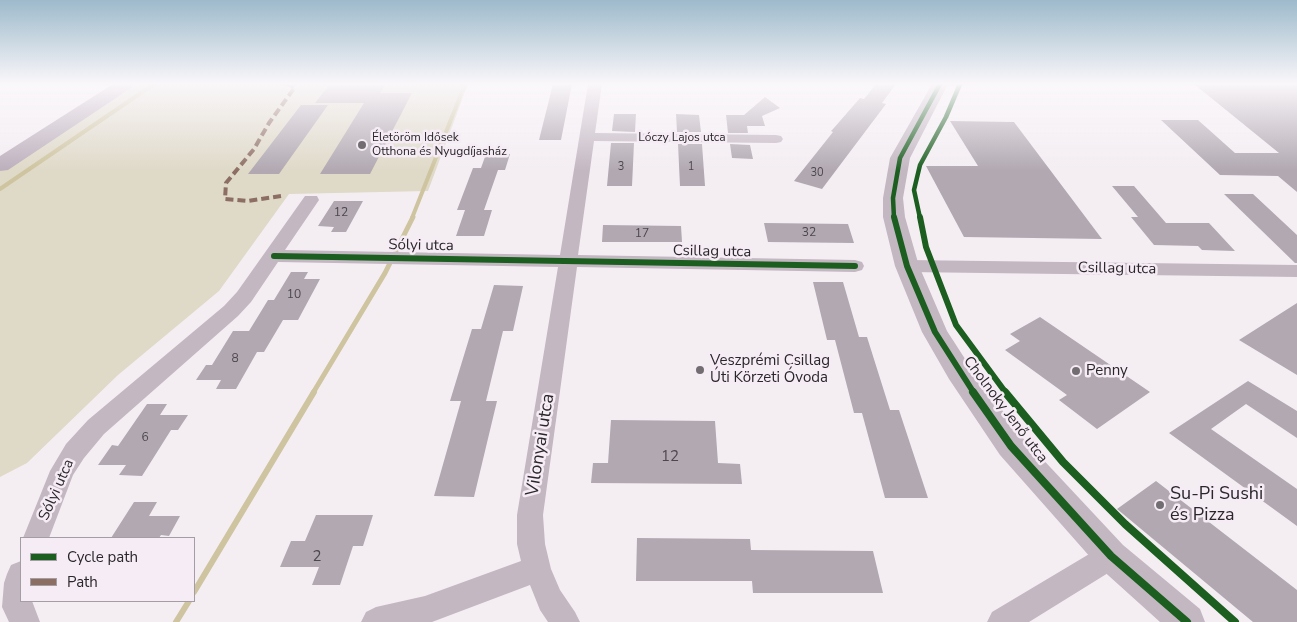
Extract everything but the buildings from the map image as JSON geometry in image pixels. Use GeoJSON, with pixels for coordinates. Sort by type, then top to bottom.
{"type":"FeatureCollection","features":[{"type":"Feature","properties":{"kind":"main road"},"geometry":{"type":"LineString","coordinates":[[0,152],[61,113]]}},
{"type":"Feature","properties":{"kind":"main road"},"geometry":{"type":"LineString","coordinates":[[0,165],[80,113]]}},
{"type":"Feature","properties":{"kind":"street"},"geometry":{"type":"LineString","coordinates":[[568,262],[591,113]]}},
{"type":"Feature","properties":{"kind":"street","name":"Cholnoky Jenő utca"},"geometry":{"type":"LineString","coordinates":[[924,113],[900,158],[895,178],[894,216],[907,266],[935,332],[959,372],[1012,446],[1111,556],[1187,622]]}},
{"type":"Feature","properties":{"kind":"street","name":"Lóczy Lajos utca"},"geometry":{"type":"LineString","coordinates":[[588,137],[776,139]]}},
{"type":"Feature","properties":{"kind":"street","name":"Sólyi utca"},"geometry":{"type":"LineString","coordinates":[[36,537],[62,471],[75,451],[96,427],[231,311],[244,297],[274,256],[311,200]]}},
{"type":"Feature","properties":{"kind":"street","name":"Sólyi utca"},"geometry":{"type":"LineString","coordinates":[[274,256],[568,262]]}},
{"type":"Feature","properties":{"kind":"street","name":"Csillag utca"},"geometry":{"type":"LineString","coordinates":[[568,262],[855,266]]}},
{"type":"Feature","properties":{"kind":"street","name":"Vilonyai utca"},"geometry":{"type":"LineString","coordinates":[[565,622],[550,600],[537,569],[531,544],[530,515],[568,262]]}},
{"type":"Feature","properties":{"kind":"street","name":"Csillag utca"},"geometry":{"type":"LineString","coordinates":[[907,266],[1297,271]]}},
{"type":"Feature","properties":{"kind":"street"},"geometry":{"type":"LineString","coordinates":[[1002,622],[1111,556]]}},
{"type":"Feature","properties":{"kind":"street"},"geometry":{"type":"LineString","coordinates":[[376,622],[425,610],[537,569]]}},
{"type":"Feature","properties":{"kind":"street"},"geometry":{"type":"LineString","coordinates":[[20,577],[17,607],[25,622]]}},
{"type":"Feature","properties":{"kind":"shaded area"},"geometry":{"type":"Polygon","coordinates":[[[91,113],[457,113],[428,191],[289,194],[219,291],[118,375],[27,463],[0,477],[0,171],[91,113]]]}},
{"type":"Feature","properties":{"kind":"waterway"},"geometry":{"type":"LineString","coordinates":[[0,189],[111,113]]}},
{"type":"Feature","properties":{"kind":"waterway"},"geometry":{"type":"LineString","coordinates":[[412,218],[454,113]]}},
{"type":"Feature","properties":{"kind":"waterway"},"geometry":{"type":"LineString","coordinates":[[313,393],[385,273],[413,217]]}},
{"type":"Feature","properties":{"kind":"waterway"},"geometry":{"type":"LineString","coordinates":[[195,590],[314,392]]}},
{"type":"Feature","properties":{"kind":"waterway"},"geometry":{"type":"LineString","coordinates":[[176,622],[188,602]]}},
{"type":"Feature","properties":{"kind":"marked path"},"geometry":{"type":"LineString","coordinates":[[276,113],[254,149],[226,183],[225,199],[248,201],[281,196]]}},
{"type":"Feature","properties":{"kind":"cycle path"},"geometry":{"type":"LineString","coordinates":[[924,113],[900,158],[893,198],[894,217],[907,266],[935,332],[959,372],[1011,446],[1111,556],[1187,622]]}},
{"type":"Feature","properties":{"kind":"cycle path"},"geometry":{"type":"LineString","coordinates":[[948,113],[920,165],[914,190],[926,247],[956,325],[1010,399],[1063,462],[1125,524],[1235,622]]}},
{"type":"Feature","properties":{"kind":"cycle path"},"geometry":{"type":"LineString","coordinates":[[274,256],[855,266]]}},
{"type":"Feature","properties":{"kind":"place","name":"Életöröm Idősek Otthona és Nyugdíjasház"},"geometry":{"type":"Point","coordinates":[362,145]}},
{"type":"Feature","properties":{"kind":"place","name":"Veszprémi Csillag Úti Körzeti Óvoda"},"geometry":{"type":"Point","coordinates":[700,370]}},
{"type":"Feature","properties":{"kind":"place","name":"Penny"},"geometry":{"type":"Point","coordinates":[1076,371]}},
{"type":"Feature","properties":{"kind":"place","name":"Su-Pi Sushi és Pizza"},"geometry":{"type":"Point","coordinates":[1160,505]}}]}
